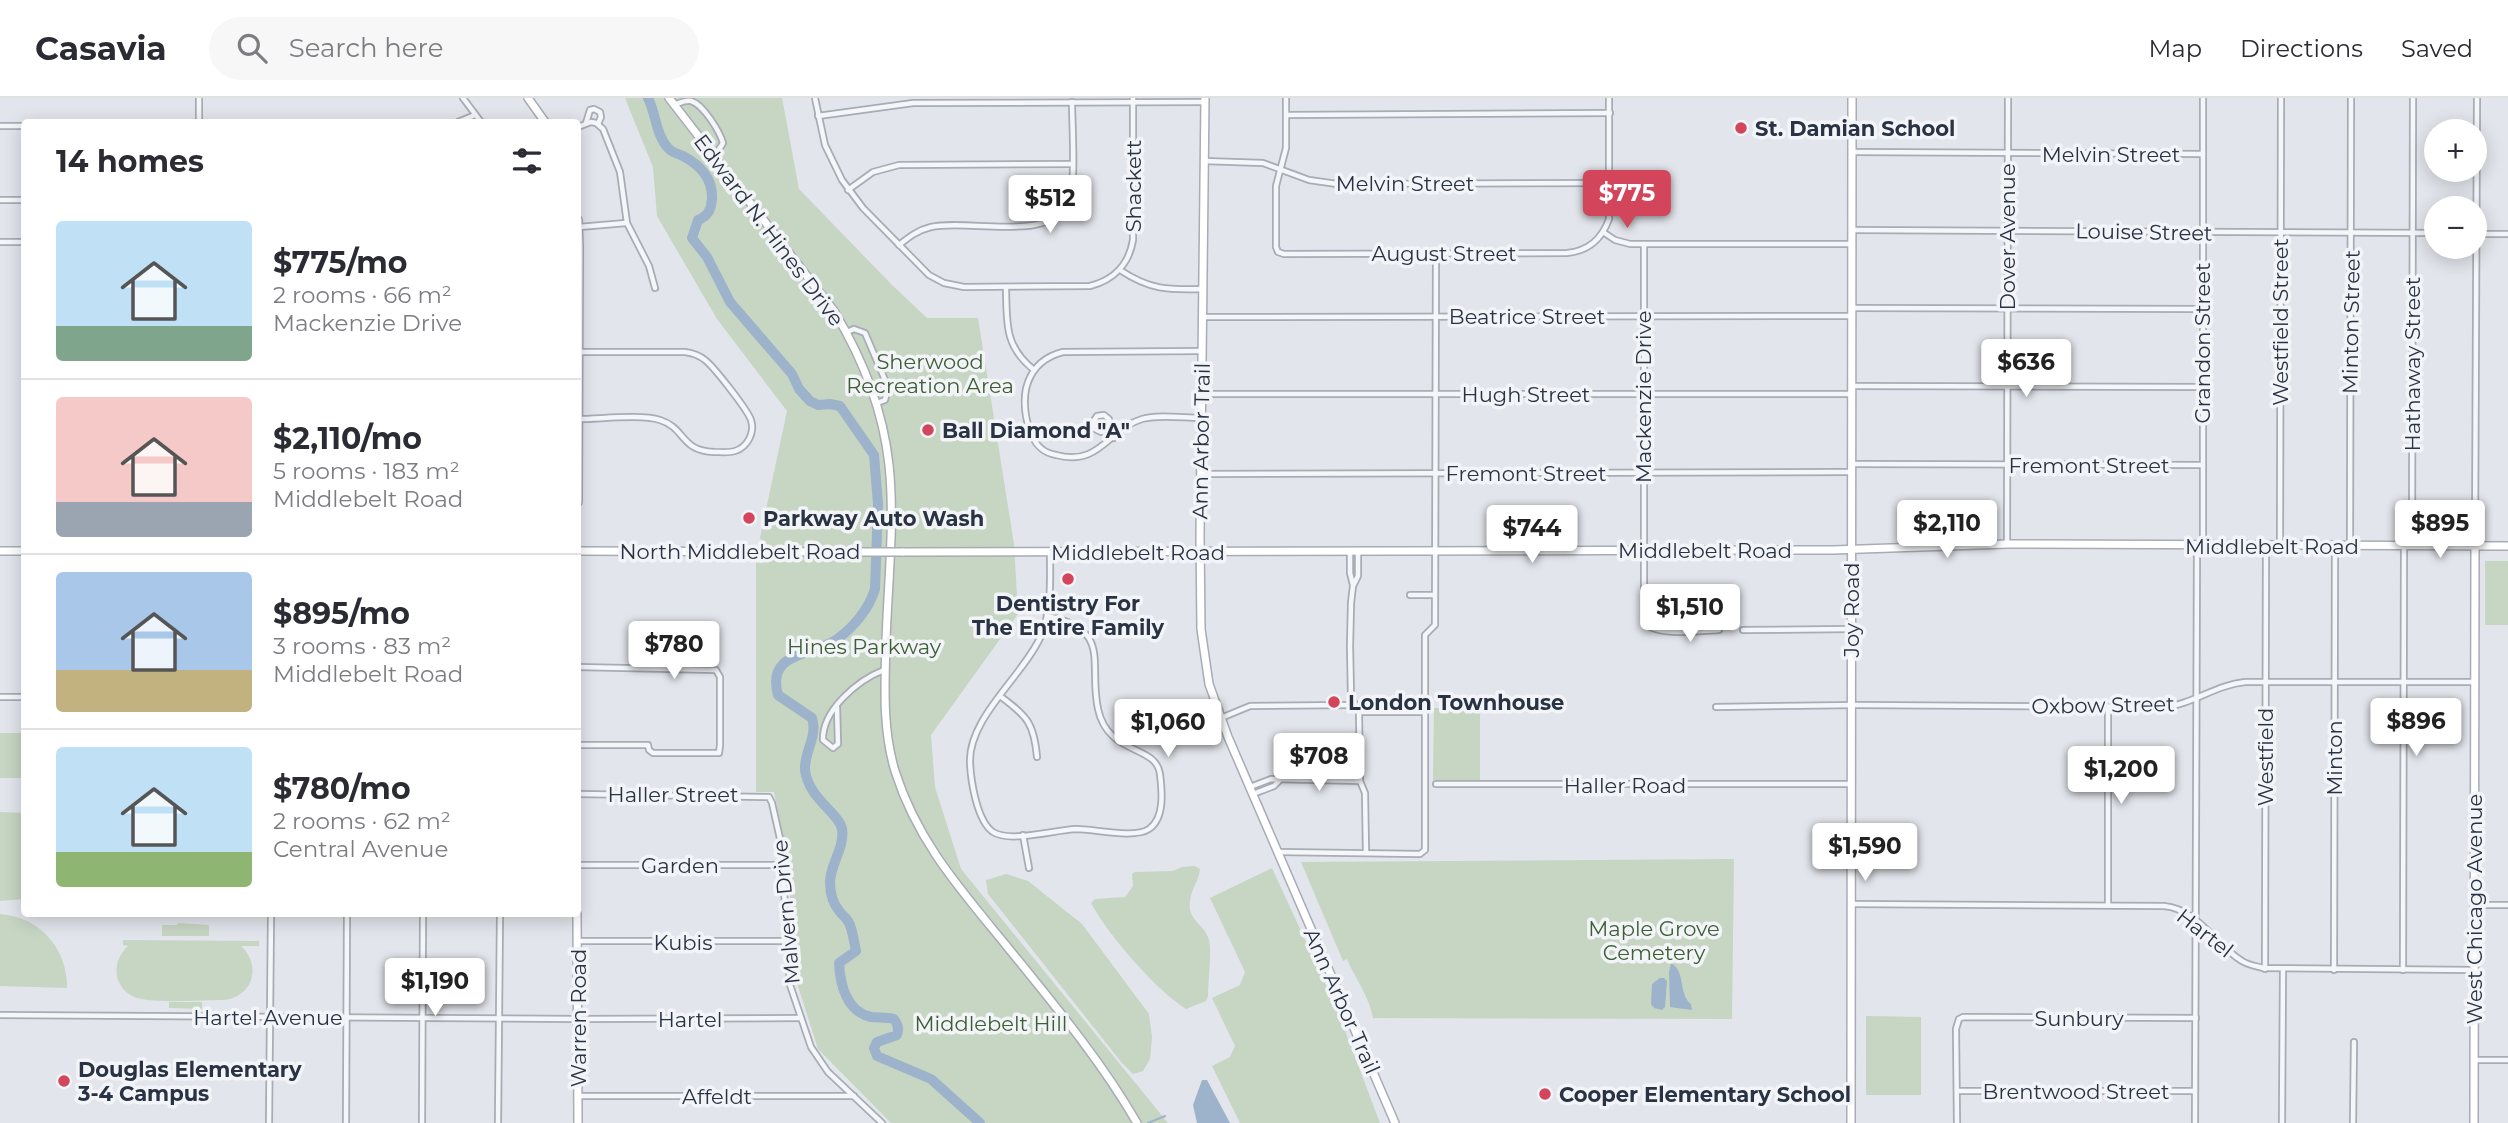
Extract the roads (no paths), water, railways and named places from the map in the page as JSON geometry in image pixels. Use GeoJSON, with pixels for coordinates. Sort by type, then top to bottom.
{"type":"FeatureCollection","features":[{"type":"Feature","properties":{"kind":"street"},"geometry":{"type":"LineString","coordinates":[[199,98],[199,119]]}},
{"type":"Feature","properties":{"kind":"street"},"geometry":{"type":"LineString","coordinates":[[463,98],[478,119]]}},
{"type":"Feature","properties":{"kind":"street"},"geometry":{"type":"LineString","coordinates":[[528,98],[542,119]]}},
{"type":"Feature","properties":{"kind":"street","name":"Edward N. Hines Drive"},"geometry":{"type":"LineString","coordinates":[[669,98],[820,292],[847,332],[876,403],[887,452],[890,481],[885,707],[894,766],[904,798],[921,834],[940,864],[1091,1051],[1138,1123]]}},
{"type":"Feature","properties":{"kind":"street"},"geometry":{"type":"LineString","coordinates":[[815,98],[828,154],[848,190],[925,271],[944,283],[964,288],[1090,286],[1105,281],[1119,270],[1155,288],[1203,289]]}},
{"type":"Feature","properties":{"kind":"street"},"geometry":{"type":"LineString","coordinates":[[1280,169],[1286,148],[1286,98]]}},
{"type":"Feature","properties":{"kind":"street"},"geometry":{"type":"LineString","coordinates":[[1609,98],[1609,219],[1603,232],[1622,242],[1644,244],[1852,244]]}},
{"type":"Feature","properties":{"kind":"street","name":"Joy Road"},"geometry":{"type":"LineString","coordinates":[[1851,1123],[1852,98]]}},
{"type":"Feature","properties":{"kind":"street","name":"Dover Avenue"},"geometry":{"type":"LineString","coordinates":[[2007,544],[2008,98]]}},
{"type":"Feature","properties":{"kind":"street","name":"Grandon Street"},"geometry":{"type":"LineString","coordinates":[[2195,1123],[2196,698],[2202,465],[2203,98]]}},
{"type":"Feature","properties":{"kind":"street","name":"Westfield Street"},"geometry":{"type":"LineString","coordinates":[[2280,546],[2281,98]]}},
{"type":"Feature","properties":{"kind":"street","name":"Minton Street"},"geometry":{"type":"LineString","coordinates":[[2350,546],[2351,98]]}},
{"type":"Feature","properties":{"kind":"street","name":"Hathaway Street"},"geometry":{"type":"LineString","coordinates":[[2403,970],[2403,682],[2408,547],[2413,98]]}},
{"type":"Feature","properties":{"kind":"street","name":"West Chicago Avenue"},"geometry":{"type":"LineString","coordinates":[[2476,196],[2477,98]]}},
{"type":"Feature","properties":{"kind":"street","name":"Shackett"},"geometry":{"type":"LineString","coordinates":[[1119,270],[1129,256],[1133,240],[1133,100]]}},
{"type":"Feature","properties":{"kind":"street"},"geometry":{"type":"LineString","coordinates":[[818,116],[913,103],[1205,100]]}},
{"type":"Feature","properties":{"kind":"street","name":"Ann Arbor Trail"},"geometry":{"type":"LineString","coordinates":[[1205,100],[1200,552],[1203,644],[1209,684],[1221,718],[1395,1123]]}},
{"type":"Feature","properties":{"kind":"street"},"geometry":{"type":"LineString","coordinates":[[674,105],[691,101],[698,104],[710,119],[723,143],[715,157]]}},
{"type":"Feature","properties":{"kind":"street"},"geometry":{"type":"LineString","coordinates":[[899,245],[916,232],[936,226],[1035,225],[1050,222],[1062,213],[1069,201],[1072,102]]}},
{"type":"Feature","properties":{"kind":"street"},"geometry":{"type":"LineString","coordinates":[[586,123],[590,110],[594,109],[600,112],[598,124]]}},
{"type":"Feature","properties":{"kind":"street"},"geometry":{"type":"LineString","coordinates":[[1286,115],[1609,113]]}},
{"type":"Feature","properties":{"kind":"street"},"geometry":{"type":"LineString","coordinates":[[465,119],[475,115]]}},
{"type":"Feature","properties":{"kind":"street"},"geometry":{"type":"LineString","coordinates":[[581,126],[591,122],[603,129],[620,172],[626,223],[651,271],[655,288]]}},
{"type":"Feature","properties":{"kind":"street"},"geometry":{"type":"LineString","coordinates":[[0,126],[21,127]]}},
{"type":"Feature","properties":{"kind":"street","name":"Melvin Street"},"geometry":{"type":"LineString","coordinates":[[1852,152],[2203,154]]}},
{"type":"Feature","properties":{"kind":"street","name":"Melvin Street"},"geometry":{"type":"LineString","coordinates":[[1204,161],[1255,161],[1309,180],[1337,184],[1610,183]]}},
{"type":"Feature","properties":{"kind":"street"},"geometry":{"type":"LineString","coordinates":[[848,190],[873,172],[899,165],[1072,164]]}},
{"type":"Feature","properties":{"kind":"street","name":"August Street"},"geometry":{"type":"LineString","coordinates":[[1280,169],[1276,186],[1278,253],[1572,253],[1589,246],[1603,232]]}},
{"type":"Feature","properties":{"kind":"street"},"geometry":{"type":"LineString","coordinates":[[0,200],[21,200]]}},
{"type":"Feature","properties":{"kind":"street"},"geometry":{"type":"LineString","coordinates":[[581,227],[626,223]]}},
{"type":"Feature","properties":{"kind":"street","name":"Louise Street"},"geometry":{"type":"LineString","coordinates":[[1852,230],[2424,233]]}},
{"type":"Feature","properties":{"kind":"street"},"geometry":{"type":"LineString","coordinates":[[2487,234],[2508,234]]}},
{"type":"Feature","properties":{"kind":"street"},"geometry":{"type":"LineString","coordinates":[[0,242],[21,242]]}},
{"type":"Feature","properties":{"kind":"street","name":"Mackenzie Drive"},"geometry":{"type":"LineString","coordinates":[[1644,244],[1643,613],[1646,626],[1661,631],[1719,631]]}},
{"type":"Feature","properties":{"kind":"street"},"geometry":{"type":"LineString","coordinates":[[1279,852],[1424,852],[1425,635],[1435,625],[1436,253]]}},
{"type":"Feature","properties":{"kind":"street","name":"West Chicago Avenue"},"geometry":{"type":"LineString","coordinates":[[2474,1123],[2475,259]]}},
{"type":"Feature","properties":{"kind":"street"},"geometry":{"type":"LineString","coordinates":[[1006,288],[1010,338],[1017,353],[1034,370]]}},
{"type":"Feature","properties":{"kind":"street","name":"Beatrice Street"},"geometry":{"type":"LineString","coordinates":[[1203,317],[1644,316],[2007,308],[2202,309]]}},
{"type":"Feature","properties":{"kind":"street"},"geometry":{"type":"LineString","coordinates":[[847,332],[854,329],[864,333],[888,387],[885,400],[876,403]]}},
{"type":"Feature","properties":{"kind":"street"},"geometry":{"type":"LineString","coordinates":[[1202,351],[1069,351],[1049,357],[1034,370],[1025,398],[1030,431],[1038,445],[1057,456],[1082,457],[1092,454],[1130,424],[1145,418],[1202,418]]}},
{"type":"Feature","properties":{"kind":"street"},"geometry":{"type":"LineString","coordinates":[[581,352],[694,354],[710,364],[750,418],[752,428],[746,443],[735,451],[710,452],[694,449],[672,426],[659,420],[581,419]]}},
{"type":"Feature","properties":{"kind":"street","name":"Hugh Street"},"geometry":{"type":"LineString","coordinates":[[1202,394],[1643,394],[2007,386],[2202,387]]}},
{"type":"Feature","properties":{"kind":"street"},"geometry":{"type":"LineString","coordinates":[[1107,430],[1114,438]]}},
{"type":"Feature","properties":{"kind":"street","name":"Fremont Street"},"geometry":{"type":"LineString","coordinates":[[1201,474],[1643,473],[2007,464],[2202,465]]}},
{"type":"Feature","properties":{"kind":"street","name":"Middlebelt Road"},"geometry":{"type":"LineString","coordinates":[[902,552],[1643,550],[2007,544],[2508,546]]}},
{"type":"Feature","properties":{"kind":"street","name":"Westfield"},"geometry":{"type":"LineString","coordinates":[[2265,968],[2266,546]]}},
{"type":"Feature","properties":{"kind":"street","name":"Minton"},"geometry":{"type":"LineString","coordinates":[[2334,970],[2335,546]]}},
{"type":"Feature","properties":{"kind":"street"},"geometry":{"type":"LineString","coordinates":[[0,551],[21,551]]}},
{"type":"Feature","properties":{"kind":"street","name":"North Middlebelt Road"},"geometry":{"type":"LineString","coordinates":[[581,551],[902,552]]}},
{"type":"Feature","properties":{"kind":"street"},"geometry":{"type":"LineString","coordinates":[[1354,551],[1350,579],[1353,586],[1351,693],[1353,705],[1359,712],[1360,781],[1365,793],[1366,853]]}},
{"type":"Feature","properties":{"kind":"street"},"geometry":{"type":"LineString","coordinates":[[1047,616],[1073,623],[1090,640],[1096,657],[1097,702],[1106,730],[1115,740],[1128,748],[1147,754],[1156,763],[1160,774],[1160,808],[1154,824],[1140,832],[1073,830],[1003,836],[986,825],[979,814],[970,755],[975,736],[1035,646],[1047,616],[1050,552]]}},
{"type":"Feature","properties":{"kind":"street"},"geometry":{"type":"LineString","coordinates":[[1410,595],[1434,595]]}},
{"type":"Feature","properties":{"kind":"street"},"geometry":{"type":"LineString","coordinates":[[1743,630],[1851,629]]}},
{"type":"Feature","properties":{"kind":"street"},"geometry":{"type":"LineString","coordinates":[[581,667],[716,670],[720,677],[719,752],[653,753],[648,745],[581,745]]}},
{"type":"Feature","properties":{"kind":"street"},"geometry":{"type":"LineString","coordinates":[[837,707],[839,736],[838,744],[833,748],[823,740],[823,730],[837,707],[868,677],[885,669]]}},
{"type":"Feature","properties":{"kind":"street","name":"Oxbow Street"},"geometry":{"type":"LineString","coordinates":[[1716,706],[2168,707],[2228,684],[2266,681],[2475,682]]}},
{"type":"Feature","properties":{"kind":"street"},"geometry":{"type":"LineString","coordinates":[[1000,696],[1022,712],[1030,724],[1035,737],[1037,757]]}},
{"type":"Feature","properties":{"kind":"street"},"geometry":{"type":"LineString","coordinates":[[0,697],[21,697]]}},
{"type":"Feature","properties":{"kind":"street"},"geometry":{"type":"LineString","coordinates":[[1221,718],[1250,706],[1353,705]]}},
{"type":"Feature","properties":{"kind":"street"},"geometry":{"type":"LineString","coordinates":[[2108,707],[2108,905]]}},
{"type":"Feature","properties":{"kind":"street"},"geometry":{"type":"LineString","coordinates":[[1359,712],[1425,712]]}},
{"type":"Feature","properties":{"kind":"street"},"geometry":{"type":"LineString","coordinates":[[1252,791],[1274,786],[1279,781],[1360,781]]}},
{"type":"Feature","properties":{"kind":"street","name":"Haller Road"},"geometry":{"type":"LineString","coordinates":[[1436,784],[1851,784]]}},
{"type":"Feature","properties":{"kind":"street","name":"Haller Street"},"geometry":{"type":"LineString","coordinates":[[581,794],[769,797]]}},
{"type":"Feature","properties":{"kind":"street","name":"Malvern Drive"},"geometry":{"type":"LineString","coordinates":[[769,797],[780,837],[790,985],[811,1047],[828,1072],[882,1123]]}},
{"type":"Feature","properties":{"kind":"street"},"geometry":{"type":"LineString","coordinates":[[1023,835],[1029,868]]}},
{"type":"Feature","properties":{"kind":"street","name":"Garden"},"geometry":{"type":"LineString","coordinates":[[581,865],[783,865]]}},
{"type":"Feature","properties":{"kind":"street","name":"Hartel"},"geometry":{"type":"LineString","coordinates":[[1851,904],[2171,906],[2197,921],[2238,959],[2265,968],[2474,970]]}},
{"type":"Feature","properties":{"kind":"street"},"geometry":{"type":"LineString","coordinates":[[2474,905],[2508,905]]}},
{"type":"Feature","properties":{"kind":"street"},"geometry":{"type":"LineString","coordinates":[[270,1123],[271,917]]}},
{"type":"Feature","properties":{"kind":"street"},"geometry":{"type":"LineString","coordinates":[[346,1123],[347,917]]}},
{"type":"Feature","properties":{"kind":"street"},"geometry":{"type":"LineString","coordinates":[[422,1123],[423,917]]}},
{"type":"Feature","properties":{"kind":"street"},"geometry":{"type":"LineString","coordinates":[[498,1123],[500,917]]}},
{"type":"Feature","properties":{"kind":"street","name":"Warren Road"},"geometry":{"type":"LineString","coordinates":[[578,917],[578,1123]]}},
{"type":"Feature","properties":{"kind":"street","name":"Kubis"},"geometry":{"type":"LineString","coordinates":[[578,941],[788,941]]}},
{"type":"Feature","properties":{"kind":"street"},"geometry":{"type":"LineString","coordinates":[[2282,1123],[2283,969]]}},
{"type":"Feature","properties":{"kind":"street","name":"Hartel Avenue"},"geometry":{"type":"LineString","coordinates":[[0,1015],[578,1019]]}},
{"type":"Feature","properties":{"kind":"street","name":"Sunbury"},"geometry":{"type":"LineString","coordinates":[[1957,1091],[1956,1029],[1959,1019],[1963,1017],[2196,1018]]}},
{"type":"Feature","properties":{"kind":"street","name":"Hartel"},"geometry":{"type":"LineString","coordinates":[[578,1019],[802,1018]]}},
{"type":"Feature","properties":{"kind":"street"},"geometry":{"type":"LineString","coordinates":[[2353,1123],[2354,1042]]}},
{"type":"Feature","properties":{"kind":"street"},"geometry":{"type":"LineString","coordinates":[[2474,1060],[2508,1059]]}},
{"type":"Feature","properties":{"kind":"street"},"geometry":{"type":"LineString","coordinates":[[1957,1091],[1957,1123]]}},
{"type":"Feature","properties":{"kind":"street","name":"Brentwood Street"},"geometry":{"type":"LineString","coordinates":[[1957,1091],[2195,1091]]}},
{"type":"Feature","properties":{"kind":"street","name":"Affeldt"},"geometry":{"type":"LineString","coordinates":[[579,1096],[856,1096]]}},
{"type":"Feature","properties":{"kind":"water"},"geometry":{"type":"Polygon","coordinates":[[[1671,963],[1679,971],[1692,1010],[1670,1007],[1671,963]]]}},
{"type":"Feature","properties":{"kind":"water"},"geometry":{"type":"Polygon","coordinates":[[[1660,978],[1667,981],[1665,1007],[1662,1010],[1651,1004],[1652,984],[1660,978]]]}},
{"type":"Feature","properties":{"kind":"water"},"geometry":{"type":"Polygon","coordinates":[[[1202,1080],[1207,1080],[1230,1123],[1197,1123],[1193,1105],[1202,1080]]]}},
{"type":"Feature","properties":{"kind":"waterway"},"geometry":{"type":"LineString","coordinates":[[648,98],[665,144],[670,150],[700,168],[708,179],[712,192],[710,209],[698,220],[692,238],[707,257],[730,302],[792,374],[799,389],[810,401],[818,405],[840,406],[874,455],[878,504],[875,589],[860,618],[836,640],[784,663],[778,671],[776,681],[778,695],[812,718],[813,731],[805,763],[807,780],[842,829],[830,882],[835,905],[850,925],[856,951],[839,963],[846,996],[856,1010],[863,1014],[894,1019],[898,1028],[897,1035],[877,1042],[874,1048],[877,1056],[931,1079],[980,1123]]}},
{"type":"Feature","properties":{"kind":"waterway"},"geometry":{"type":"LineString","coordinates":[[1148,1123],[1165,1116]]}},
{"type":"Feature","properties":{"kind":"place","name":"St. Damian School"},"geometry":{"type":"Point","coordinates":[1741,128]}},
{"type":"Feature","properties":{"kind":"place","name":"Ball Diamond \"A\""},"geometry":{"type":"Point","coordinates":[928,430]}},
{"type":"Feature","properties":{"kind":"place","name":"Parkway Auto Wash"},"geometry":{"type":"Point","coordinates":[749,518]}},
{"type":"Feature","properties":{"kind":"place","name":"Dentistry For The Entire Family"},"geometry":{"type":"Point","coordinates":[1068,579]}},
{"type":"Feature","properties":{"kind":"place","name":"London Townhouse"},"geometry":{"type":"Point","coordinates":[1334,702]}},
{"type":"Feature","properties":{"kind":"place","name":"Douglas Elementary 3-4 Campus"},"geometry":{"type":"Point","coordinates":[64,1081]}},
{"type":"Feature","properties":{"kind":"place","name":"Cooper Elementary School"},"geometry":{"type":"Point","coordinates":[1545,1094]}},
{"type":"Feature","properties":{"kind":"park label","name":"Sherwood Recreation Area"},"geometry":{"type":"Point","coordinates":[930,373]}},
{"type":"Feature","properties":{"kind":"park label","name":"Hines Parkway"},"geometry":{"type":"Point","coordinates":[864,646]}},
{"type":"Feature","properties":{"kind":"park label","name":"Maple Grove Cemetery"},"geometry":{"type":"Point","coordinates":[1654,940]}},
{"type":"Feature","properties":{"kind":"park label","name":"Middlebelt Hill"},"geometry":{"type":"Point","coordinates":[991,1023]}}]}
